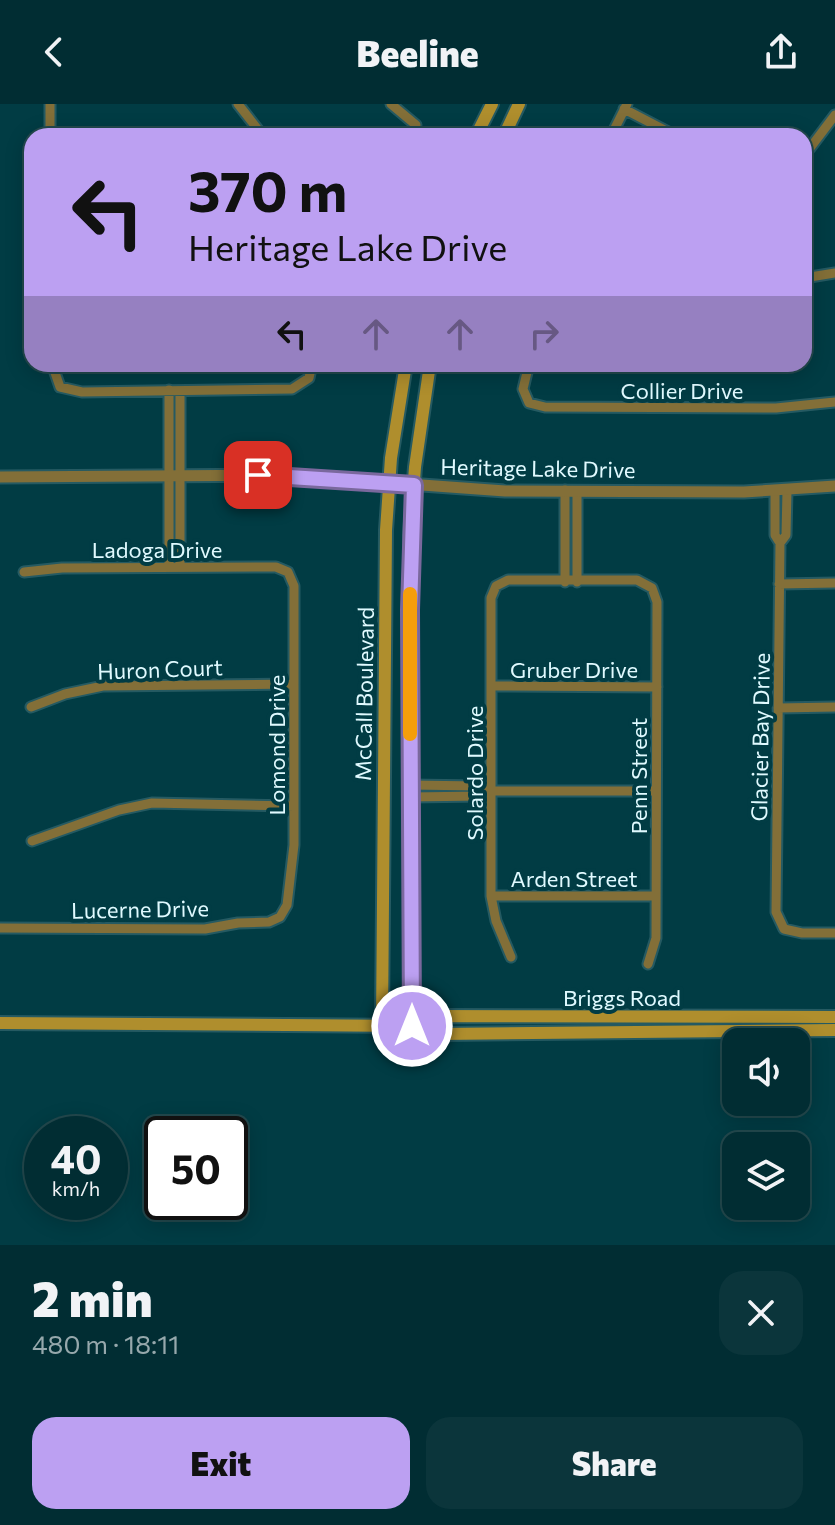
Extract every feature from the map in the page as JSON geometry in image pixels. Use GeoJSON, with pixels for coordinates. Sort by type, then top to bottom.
{"type":"FeatureCollection","features":[{"type":"Feature","properties":{"kind":"main road"},"geometry":{"type":"LineString","coordinates":[[480,128],[492,104]]}},
{"type":"Feature","properties":{"kind":"main road"},"geometry":{"type":"LineString","coordinates":[[508,128],[519,104]]}},
{"type":"Feature","properties":{"kind":"main road","name":"McCall Boulevard"},"geometry":{"type":"LineString","coordinates":[[382,1026],[386,530],[389,483],[405,372]]}},
{"type":"Feature","properties":{"kind":"main road","name":"McCall Boulevard"},"geometry":{"type":"LineString","coordinates":[[412,1026],[410,535],[429,372]]}},
{"type":"Feature","properties":{"kind":"main road","name":"Briggs Road"},"geometry":{"type":"LineString","coordinates":[[412,1026],[434,1016],[835,1017]]}},
{"type":"Feature","properties":{"kind":"main road","name":"Briggs Road"},"geometry":{"type":"LineString","coordinates":[[0,1023],[412,1026],[439,1034],[835,1030]]}},
{"type":"Feature","properties":{"kind":"street"},"geometry":{"type":"LineString","coordinates":[[50,104],[50,128]]}},
{"type":"Feature","properties":{"kind":"street"},"geometry":{"type":"LineString","coordinates":[[238,104],[257,128]]}},
{"type":"Feature","properties":{"kind":"street"},"geometry":{"type":"LineString","coordinates":[[391,104],[416,125]]}},
{"type":"Feature","properties":{"kind":"street"},"geometry":{"type":"LineString","coordinates":[[615,128],[625,106],[662,128]]}},
{"type":"Feature","properties":{"kind":"street"},"geometry":{"type":"LineString","coordinates":[[812,145],[835,115]]}},
{"type":"Feature","properties":{"kind":"street"},"geometry":{"type":"LineString","coordinates":[[812,277],[835,273]]}},
{"type":"Feature","properties":{"kind":"street"},"geometry":{"type":"LineString","coordinates":[[55,372],[60,387],[82,392],[292,389],[309,378],[310,372]]}},
{"type":"Feature","properties":{"kind":"street","name":"Collier Drive"},"geometry":{"type":"LineString","coordinates":[[527,372],[523,389],[529,403],[545,407],[776,408],[835,402]]}},
{"type":"Feature","properties":{"kind":"street"},"geometry":{"type":"LineString","coordinates":[[174,567],[175,390]]}},
{"type":"Feature","properties":{"kind":"street","name":"Heritage Lake Drive"},"geometry":{"type":"LineString","coordinates":[[0,477],[284,475],[505,491],[781,491],[835,486]]}},
{"type":"Feature","properties":{"kind":"street"},"geometry":{"type":"LineString","coordinates":[[571,490],[577,582],[565,582],[571,490]]}},
{"type":"Feature","properties":{"kind":"street","name":"Glacier Bay Drive"},"geometry":{"type":"LineString","coordinates":[[781,491],[786,535],[780,543],[776,912],[784,929],[802,933],[835,933]]}},
{"type":"Feature","properties":{"kind":"street","name":"Ladoga Drive"},"geometry":{"type":"LineString","coordinates":[[24,572],[62,568],[174,567],[276,567],[288,572]]}},
{"type":"Feature","properties":{"kind":"street","name":"Lomond Drive"},"geometry":{"type":"LineString","coordinates":[[280,917],[287,905],[294,845],[294,586],[288,572]]}},
{"type":"Feature","properties":{"kind":"street","name":"Solardo Drive"},"geometry":{"type":"LineString","coordinates":[[511,957],[496,921],[491,896],[491,598],[496,586],[508,580],[565,582]]}},
{"type":"Feature","properties":{"kind":"street","name":"Penn Street"},"geometry":{"type":"LineString","coordinates":[[577,582],[637,580],[652,588],[657,602],[656,938],[648,964]]}},
{"type":"Feature","properties":{"kind":"street"},"geometry":{"type":"LineString","coordinates":[[779,584],[835,583]]}},
{"type":"Feature","properties":{"kind":"street","name":"Huron Court"},"geometry":{"type":"LineString","coordinates":[[31,707],[65,694],[103,686],[294,684]]}},
{"type":"Feature","properties":{"kind":"street","name":"Gruber Drive"},"geometry":{"type":"LineString","coordinates":[[492,686],[657,687]]}},
{"type":"Feature","properties":{"kind":"street"},"geometry":{"type":"LineString","coordinates":[[778,708],[835,707]]}},
{"type":"Feature","properties":{"kind":"street"},"geometry":{"type":"LineString","coordinates":[[411,791],[480,796],[493,791],[656,791]]}},
{"type":"Feature","properties":{"kind":"street"},"geometry":{"type":"LineString","coordinates":[[32,841],[119,810],[152,803],[294,806]]}},
{"type":"Feature","properties":{"kind":"street","name":"Arden Street"},"geometry":{"type":"LineString","coordinates":[[491,896],[656,896]]}},
{"type":"Feature","properties":{"kind":"street","name":"Lucerne Drive"},"geometry":{"type":"LineString","coordinates":[[0,928],[205,929],[269,922],[280,917]]}},
{"type":"Feature","properties":{"kind":"slow traffic"},"geometry":{"type":"LineString","coordinates":[[410,594],[410,734]]}},
{"type":"Feature","properties":{"kind":"route"},"geometry":{"type":"LineString","coordinates":[[258,475],[414,485],[410,535],[412,1026]]}}]}
